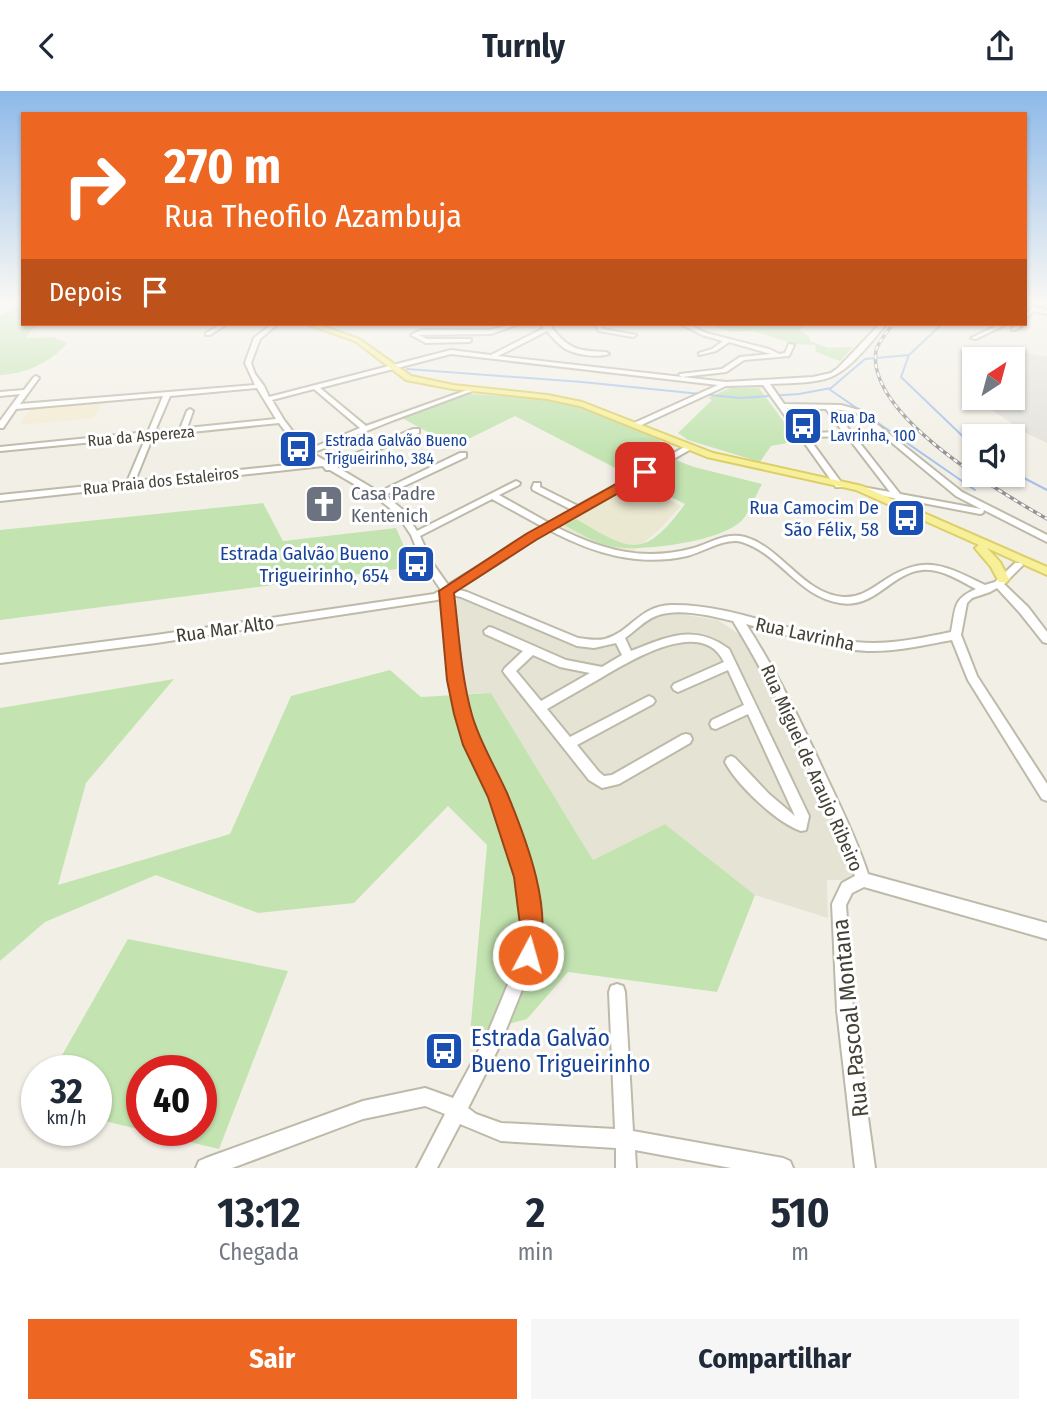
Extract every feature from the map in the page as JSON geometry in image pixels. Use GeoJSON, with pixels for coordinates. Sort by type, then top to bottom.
{"type":"FeatureCollection","features":[{"type":"Feature","properties":{"kind":"main road"},"geometry":{"type":"LineString","coordinates":[[374,352],[401,375],[418,381],[472,390],[564,399],[729,460],[859,488],[1047,571]]}},
{"type":"Feature","properties":{"kind":"main road"},"geometry":{"type":"LineString","coordinates":[[842,486],[1047,578]]}},
{"type":"Feature","properties":{"kind":"main road"},"geometry":{"type":"LineString","coordinates":[[980,548],[996,565],[1000,582]]}},
{"type":"Feature","properties":{"kind":"street"},"geometry":{"type":"LineString","coordinates":[[251,352],[249,368],[281,421],[306,453],[379,495],[400,512],[415,534],[427,562],[447,591],[455,680],[463,714],[472,745],[498,795],[525,877],[532,925],[528,955],[493,1041],[427,1168]]}},
{"type":"Feature","properties":{"kind":"street"},"geometry":{"type":"LineString","coordinates":[[492,356],[499,352]]}},
{"type":"Feature","properties":{"kind":"street"},"geometry":{"type":"LineString","coordinates":[[593,352],[606,354]]}},
{"type":"Feature","properties":{"kind":"street"},"geometry":{"type":"LineString","coordinates":[[701,354],[707,352]]}},
{"type":"Feature","properties":{"kind":"street"},"geometry":{"type":"LineString","coordinates":[[768,352],[777,355]]}},
{"type":"Feature","properties":{"kind":"street"},"geometry":{"type":"LineString","coordinates":[[662,377],[723,371],[742,358],[787,355],[788,352]]}},
{"type":"Feature","properties":{"kind":"street"},"geometry":{"type":"LineString","coordinates":[[268,399],[443,353],[492,356],[726,384],[766,384],[830,375],[854,352]]}},
{"type":"Feature","properties":{"kind":"street"},"geometry":{"type":"LineString","coordinates":[[2,422],[36,378]]}},
{"type":"Feature","properties":{"kind":"street"},"geometry":{"type":"LineString","coordinates":[[637,425],[726,384]]}},
{"type":"Feature","properties":{"kind":"street"},"geometry":{"type":"LineString","coordinates":[[766,384],[842,486]]}},
{"type":"Feature","properties":{"kind":"street"},"geometry":{"type":"LineString","coordinates":[[13,407],[261,386]]}},
{"type":"Feature","properties":{"kind":"street"},"geometry":{"type":"LineString","coordinates":[[317,388],[365,429]]}},
{"type":"Feature","properties":{"kind":"street"},"geometry":{"type":"LineString","coordinates":[[306,453],[472,390]]}},
{"type":"Feature","properties":{"kind":"street"},"geometry":{"type":"LineString","coordinates":[[0,394],[24,392]]}},
{"type":"Feature","properties":{"kind":"street"},"geometry":{"type":"LineString","coordinates":[[130,484],[167,394]]}},
{"type":"Feature","properties":{"kind":"street"},"geometry":{"type":"LineString","coordinates":[[783,406],[847,407],[857,411],[940,481],[995,514],[1047,539]]}},
{"type":"Feature","properties":{"kind":"street"},"geometry":{"type":"LineString","coordinates":[[827,406],[907,509]]}},
{"type":"Feature","properties":{"kind":"street"},"geometry":{"type":"LineString","coordinates":[[182,432],[190,411]]}},
{"type":"Feature","properties":{"kind":"street","name":"Rua da Aspereza"},"geometry":{"type":"LineString","coordinates":[[0,449],[281,421]]}},
{"type":"Feature","properties":{"kind":"street","name":"Rua Praia dos Estaleiros"},"geometry":{"type":"LineString","coordinates":[[0,498],[326,466],[416,431]]}},
{"type":"Feature","properties":{"kind":"street"},"geometry":{"type":"LineString","coordinates":[[804,435],[848,434]]}},
{"type":"Feature","properties":{"kind":"street","name":"Rua Mar Alto"},"geometry":{"type":"LineString","coordinates":[[0,659],[430,599],[688,447]]}},
{"type":"Feature","properties":{"kind":"street"},"geometry":{"type":"LineString","coordinates":[[379,495],[463,455]]}},
{"type":"Feature","properties":{"kind":"street"},"geometry":{"type":"LineString","coordinates":[[415,534],[516,483]]}},
{"type":"Feature","properties":{"kind":"street"},"geometry":{"type":"LineString","coordinates":[[537,485],[536,488],[579,510]]}},
{"type":"Feature","properties":{"kind":"street"},"geometry":{"type":"LineString","coordinates":[[859,488],[995,514]]}},
{"type":"Feature","properties":{"kind":"street"},"geometry":{"type":"LineString","coordinates":[[492,495],[605,551],[642,558],[676,555],[727,538],[743,539],[762,548],[814,590],[840,600],[861,599],[907,571],[923,567],[950,573],[987,590]]}},
{"type":"Feature","properties":{"kind":"street"},"geometry":{"type":"LineString","coordinates":[[1018,565],[1000,582],[987,590],[968,596],[962,602],[956,635],[972,677],[1047,795]]}},
{"type":"Feature","properties":{"kind":"street"},"geometry":{"type":"LineString","coordinates":[[1000,582],[1047,639]]}},
{"type":"Feature","properties":{"kind":"street"},"geometry":{"type":"LineString","coordinates":[[447,591],[463,594],[512,613],[577,642],[601,644],[620,639],[628,657]]}},
{"type":"Feature","properties":{"kind":"street","name":"Rua Lavrinha"},"geometry":{"type":"LineString","coordinates":[[620,639],[654,612],[665,609],[738,620],[856,646],[890,647],[956,635]]}},
{"type":"Feature","properties":{"kind":"street","name":"Rua Miguel de Araujo Ribeiro"},"geometry":{"type":"LineString","coordinates":[[738,620],[764,660],[790,710],[854,851],[863,880]]}},
{"type":"Feature","properties":{"kind":"street"},"geometry":{"type":"LineString","coordinates":[[489,631],[530,651],[577,667],[602,671]]}},
{"type":"Feature","properties":{"kind":"street"},"geometry":{"type":"LineString","coordinates":[[539,708],[628,657],[677,637],[707,639],[725,652],[803,815],[801,825],[797,825],[782,813],[730,762]]}},
{"type":"Feature","properties":{"kind":"street"},"geometry":{"type":"LineString","coordinates":[[530,651],[509,671],[594,776],[602,782],[607,782],[686,739]]}},
{"type":"Feature","properties":{"kind":"street"},"geometry":{"type":"LineString","coordinates":[[678,687],[731,664]]}},
{"type":"Feature","properties":{"kind":"street"},"geometry":{"type":"LineString","coordinates":[[568,744],[649,701]]}},
{"type":"Feature","properties":{"kind":"street"},"geometry":{"type":"LineString","coordinates":[[716,724],[750,708]]}},
{"type":"Feature","properties":{"kind":"street"},"geometry":{"type":"LineString","coordinates":[[863,880],[1047,931]]}},
{"type":"Feature","properties":{"kind":"street","name":"Rua Pascoal Montana"},"geometry":{"type":"LineString","coordinates":[[863,880],[847,888],[839,904],[845,1010],[865,1168]]}},
{"type":"Feature","properties":{"kind":"street"},"geometry":{"type":"LineString","coordinates":[[617,992],[626,1168]]}},
{"type":"Feature","properties":{"kind":"street"},"geometry":{"type":"LineString","coordinates":[[206,1168],[362,1110],[425,1097],[446,1104],[478,1125],[502,1132],[625,1139],[783,1168]]}},
{"type":"Feature","properties":{"kind":"shaded area"},"geometry":{"type":"Polygon","coordinates":[[[1026,353],[1047,357],[1047,443],[1025,432],[1025,424],[1013,424],[992,410],[1025,410],[1026,353]]]}},
{"type":"Feature","properties":{"kind":"shaded area"},"geometry":{"type":"Polygon","coordinates":[[[103,401],[94,418],[19,425],[31,408],[103,401]]]}},
{"type":"Feature","properties":{"kind":"shaded area"},"geometry":{"type":"Polygon","coordinates":[[[636,482],[681,506],[633,552],[602,546],[560,526],[636,482]]]}},
{"type":"Feature","properties":{"kind":"shaded area"},"geometry":{"type":"Polygon","coordinates":[[[458,598],[583,647],[605,648],[625,641],[651,618],[666,612],[718,620],[737,633],[750,648],[789,718],[860,880],[827,880],[828,918],[755,895],[665,824],[593,860],[491,693],[465,694],[454,603],[458,598]]]}},
{"type":"Feature","properties":{"kind":"green space"},"geometry":{"type":"Polygon","coordinates":[[[0,352],[57,352],[37,366],[0,375],[0,352]]]}},
{"type":"Feature","properties":{"kind":"green space"},"geometry":{"type":"Polygon","coordinates":[[[817,352],[848,352],[840,361],[817,352]]]}},
{"type":"Feature","properties":{"kind":"green space"},"geometry":{"type":"Polygon","coordinates":[[[730,388],[759,388],[784,422],[787,443],[771,446],[760,462],[688,440],[678,433],[712,400],[708,398],[730,388]]]}},
{"type":"Feature","properties":{"kind":"green space"},"geometry":{"type":"Polygon","coordinates":[[[470,394],[532,398],[581,407],[661,441],[652,451],[694,467],[762,484],[744,518],[719,533],[659,547],[609,546],[564,525],[576,519],[610,538],[635,545],[658,535],[685,504],[515,416],[454,446],[400,417],[470,394]]]}},
{"type":"Feature","properties":{"kind":"green space"},"geometry":{"type":"Polygon","coordinates":[[[263,503],[283,541],[396,528],[413,567],[0,620],[0,530],[263,503]]]}},
{"type":"Feature","properties":{"kind":"green space"},"geometry":{"type":"Polygon","coordinates":[[[390,670],[421,697],[491,693],[593,860],[665,824],[755,895],[717,992],[568,972],[527,1019],[470,1034],[487,845],[448,806],[354,903],[258,913],[156,875],[45,922],[0,961],[0,708],[174,679],[86,783],[58,885],[230,834],[291,696],[390,670]]]}},
{"type":"Feature","properties":{"kind":"green space"},"geometry":{"type":"Polygon","coordinates":[[[128,939],[288,971],[219,1149],[206,1146],[217,1146],[217,1055],[126,1055],[126,1126],[112,1123],[112,1055],[62,1055],[128,939]]]}},
{"type":"Feature","properties":{"kind":"waterway"},"geometry":{"type":"LineString","coordinates":[[909,355],[912,352]]}},
{"type":"Feature","properties":{"kind":"waterway"},"geometry":{"type":"LineString","coordinates":[[407,369],[582,382],[740,398],[799,394],[831,388],[865,359],[909,355]]}},
{"type":"Feature","properties":{"kind":"waterway"},"geometry":{"type":"LineString","coordinates":[[909,355],[901,377],[962,436]]}},
{"type":"Feature","properties":{"kind":"waterway"},"geometry":{"type":"LineString","coordinates":[[829,389],[975,490]]}},
{"type":"Feature","properties":{"kind":"waterway"},"geometry":{"type":"LineString","coordinates":[[1025,479],[1047,490]]}},
{"type":"Feature","properties":{"kind":"railway"},"geometry":{"type":"LineString","coordinates":[[876,352],[879,375],[892,400],[913,425],[970,471],[1047,519]]}},
{"type":"Feature","properties":{"kind":"place","name":"Rua Da Lavrinha, 100"},"geometry":{"type":"Point","coordinates":[803,426]}},
{"type":"Feature","properties":{"kind":"place","name":"Estrada Galvão Bueno Trigueirinho, 384"},"geometry":{"type":"Point","coordinates":[298,449]}},
{"type":"Feature","properties":{"kind":"place","name":"Casa Padre Kentenich"},"geometry":{"type":"Point","coordinates":[324,504]}},
{"type":"Feature","properties":{"kind":"place","name":"Rua Camocim De São Félix, 58"},"geometry":{"type":"Point","coordinates":[906,518]}},
{"type":"Feature","properties":{"kind":"place","name":"Estrada Galvão Bueno Trigueirinho, 654"},"geometry":{"type":"Point","coordinates":[416,564]}},
{"type":"Feature","properties":{"kind":"place","name":"Estrada Galvão Bueno Trigueirinho"},"geometry":{"type":"Point","coordinates":[444,1051]}},
{"type":"Feature","properties":{"kind":"route"},"geometry":{"type":"LineString","coordinates":[[528,955],[532,925],[525,877],[498,795],[472,745],[463,714],[455,680],[447,591],[531,537],[645,472]]}}]}
